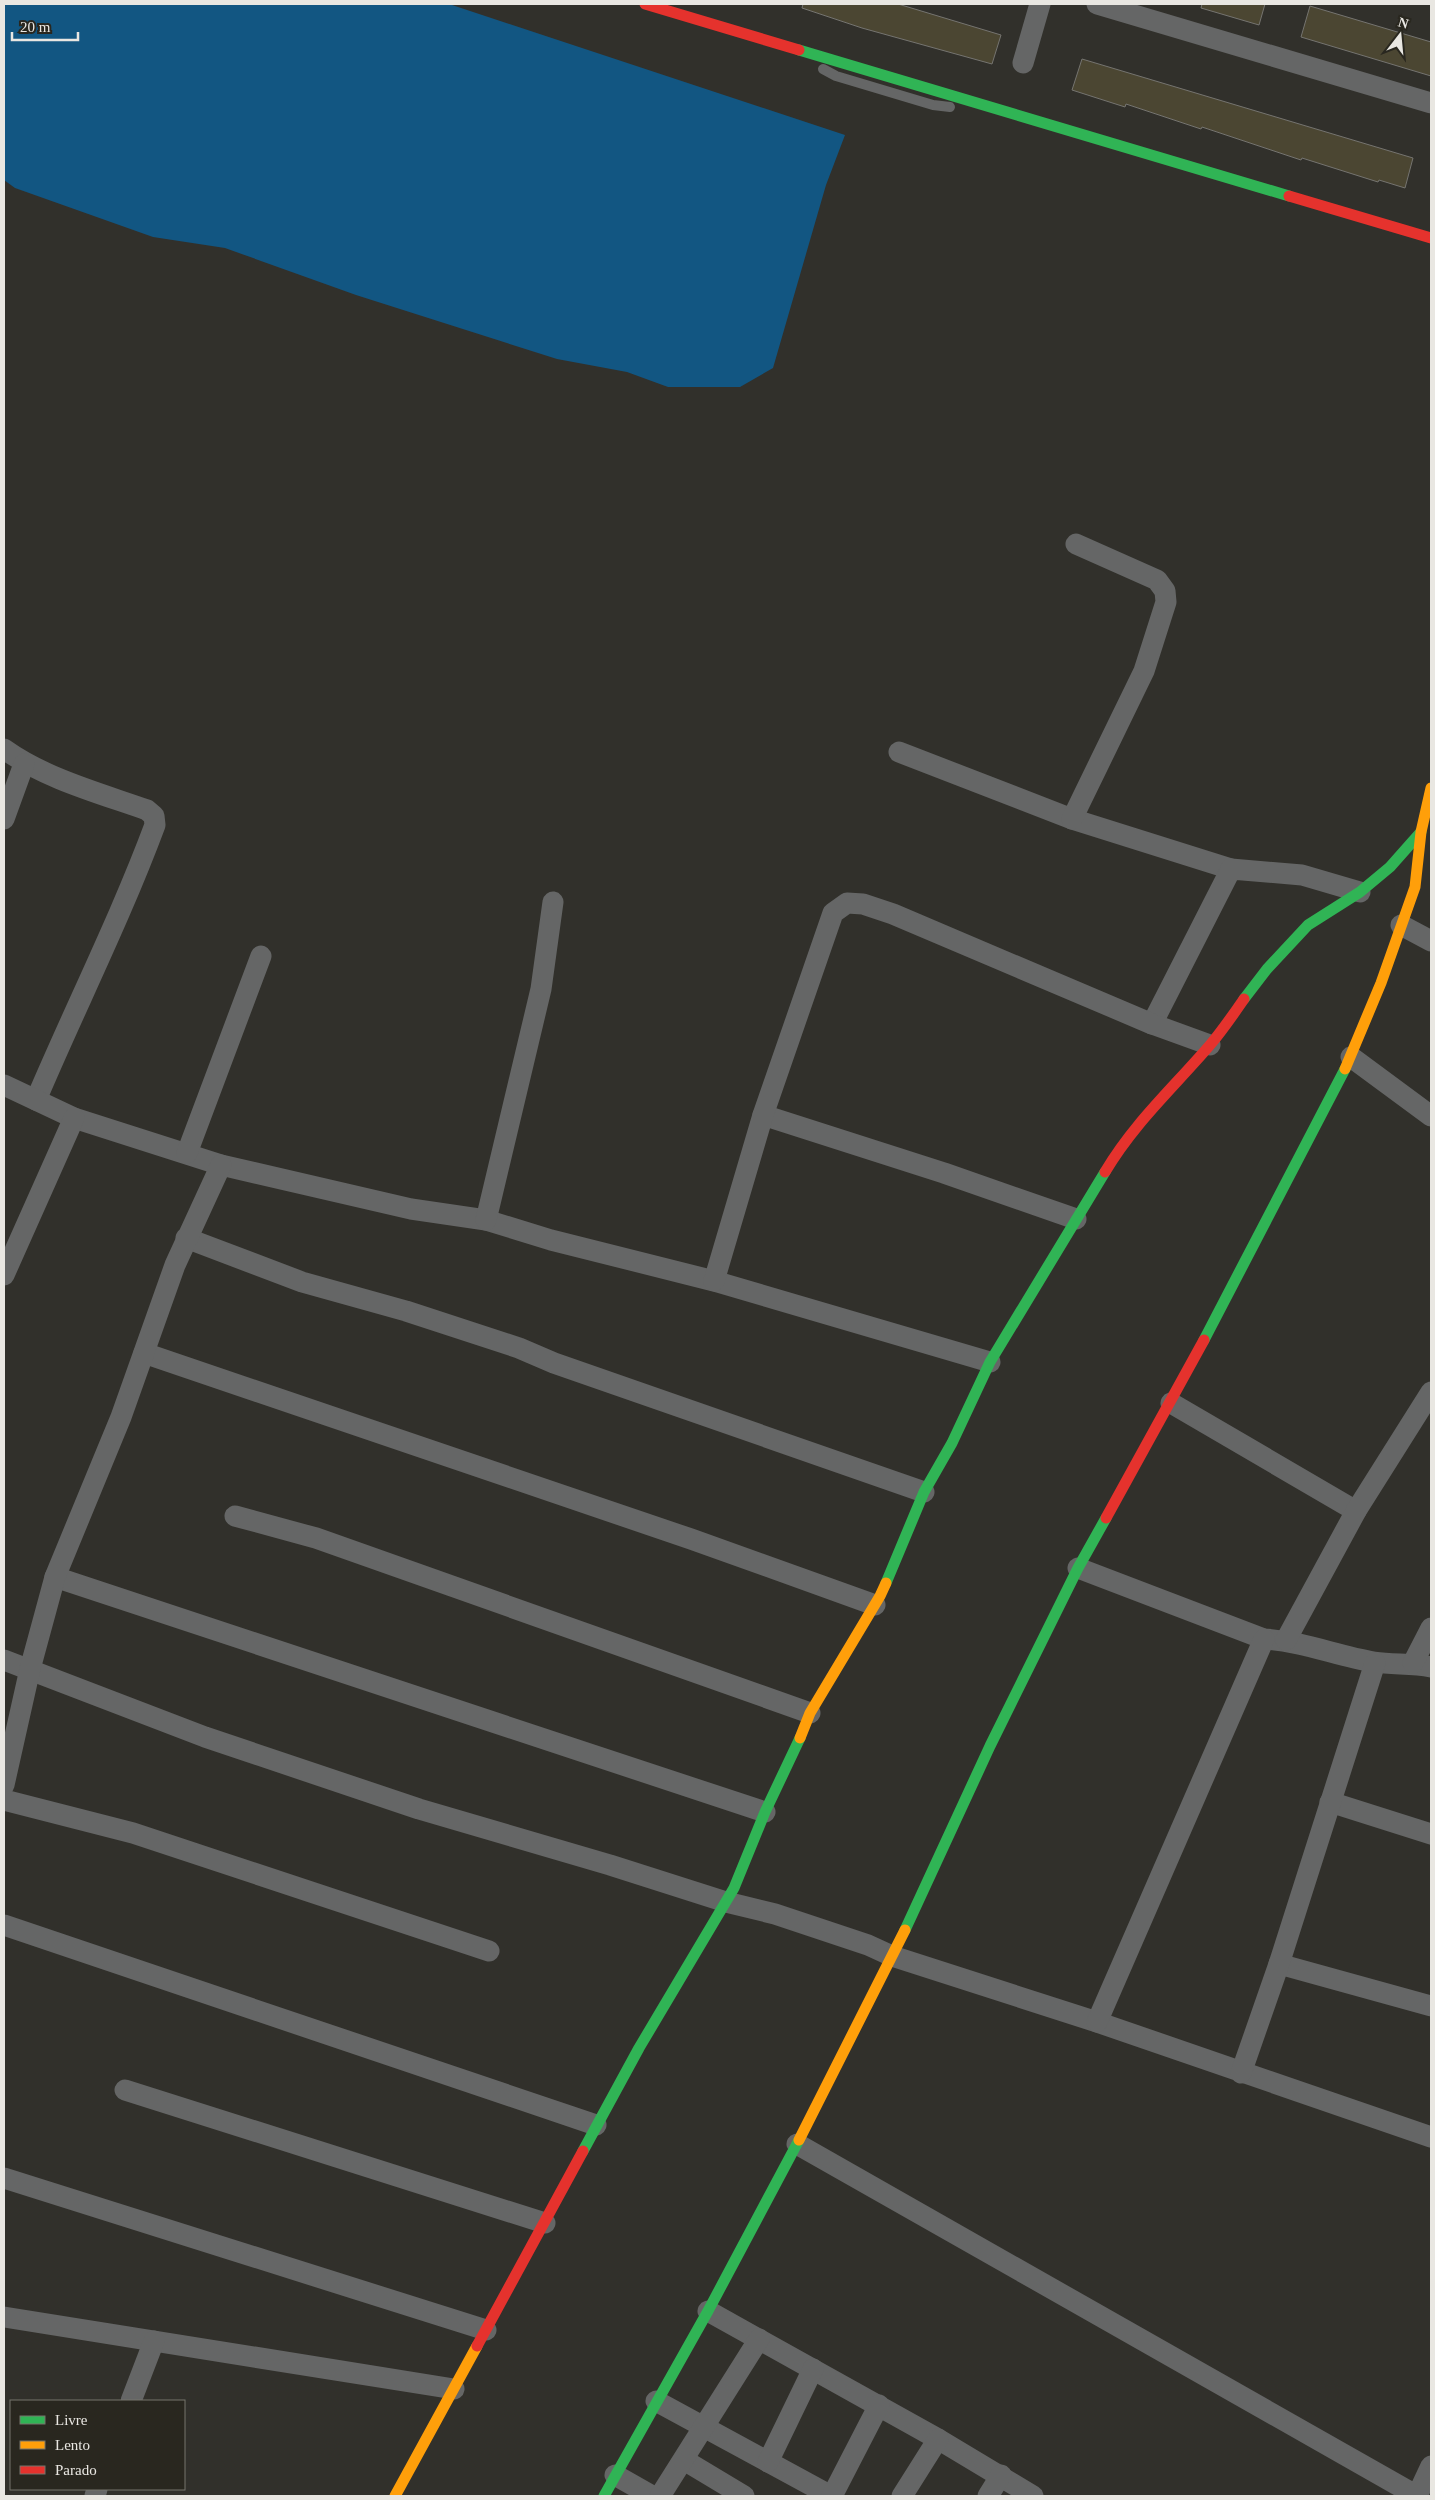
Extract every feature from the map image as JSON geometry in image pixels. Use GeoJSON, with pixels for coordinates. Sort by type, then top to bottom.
{"type":"FeatureCollection","features":[{"type":"Feature","properties":{"kind":"street"},"geometry":{"type":"LineString","coordinates":[[645,4],[1431,238]]}},
{"type":"Feature","properties":{"kind":"street"},"geometry":{"type":"LineString","coordinates":[[686,16],[690,4]]}},
{"type":"Feature","properties":{"kind":"street"},"geometry":{"type":"LineString","coordinates":[[1024,63],[1040,4]]}},
{"type":"Feature","properties":{"kind":"street"},"geometry":{"type":"LineString","coordinates":[[1097,4],[1431,103]]}},
{"type":"Feature","properties":{"kind":"street"},"geometry":{"type":"LineString","coordinates":[[1072,819],[1144,671],[1166,602],[1165,590],[1157,580],[1076,544]]}},
{"type":"Feature","properties":{"kind":"street"},"geometry":{"type":"LineString","coordinates":[[4,749],[24,764],[147,810],[154,816],[155,825],[130,893],[74,1011],[36,1100]]}},
{"type":"Feature","properties":{"kind":"street"},"geometry":{"type":"LineString","coordinates":[[899,752],[1072,819],[1231,869],[1302,875],[1360,892]]}},
{"type":"Feature","properties":{"kind":"street"},"geometry":{"type":"LineString","coordinates":[[4,819],[24,764]]}},
{"type":"Feature","properties":{"kind":"street"},"geometry":{"type":"LineString","coordinates":[[604,2496],[708,2311],[797,2144],[927,1886],[990,1746],[1078,1568],[1171,1403],[1351,1057],[1381,983],[1415,887],[1422,832],[1431,788]]}},
{"type":"Feature","properties":{"kind":"street"},"geometry":{"type":"LineString","coordinates":[[395,2496],[639,2048],[726,1902],[765,1812],[789,1764],[810,1712],[875,1605],[924,1492],[952,1443],[990,1362],[1117,1152],[1150,1109],[1210,1045],[1262,976],[1308,925],[1360,892],[1390,867],[1422,832]]}},
{"type":"Feature","properties":{"kind":"street"},"geometry":{"type":"LineString","coordinates":[[1415,887],[1431,868]]}},
{"type":"Feature","properties":{"kind":"street"},"geometry":{"type":"LineString","coordinates":[[1152,1024],[1231,869]]}},
{"type":"Feature","properties":{"kind":"street"},"geometry":{"type":"LineString","coordinates":[[486,1220],[541,988],[553,902]]}},
{"type":"Feature","properties":{"kind":"street"},"geometry":{"type":"LineString","coordinates":[[714,1281],[763,1115],[832,913],[847,903],[864,904],[893,914],[1152,1024],[1210,1045]]}},
{"type":"Feature","properties":{"kind":"street"},"geometry":{"type":"LineString","coordinates":[[1401,925],[1431,941]]}},
{"type":"Feature","properties":{"kind":"street"},"geometry":{"type":"LineString","coordinates":[[187,1153],[261,956]]}},
{"type":"Feature","properties":{"kind":"street"},"geometry":{"type":"LineString","coordinates":[[1351,1057],[1431,1116]]}},
{"type":"Feature","properties":{"kind":"street"},"geometry":{"type":"LineString","coordinates":[[4,1085],[74,1118],[221,1165],[411,1208],[486,1220],[550,1240],[714,1281],[990,1362]]}},
{"type":"Feature","properties":{"kind":"street"},"geometry":{"type":"LineString","coordinates":[[763,1115],[944,1173],[1076,1219]]}},
{"type":"Feature","properties":{"kind":"street"},"geometry":{"type":"LineString","coordinates":[[4,1275],[74,1118]]}},
{"type":"Feature","properties":{"kind":"street"},"geometry":{"type":"LineString","coordinates":[[4,1785],[30,1669],[55,1577],[121,1417],[186,1238],[221,1165]]}},
{"type":"Feature","properties":{"kind":"street"},"geometry":{"type":"LineString","coordinates":[[186,1238],[302,1282],[406,1311],[519,1348],[554,1363],[924,1492]]}},
{"type":"Feature","properties":{"kind":"street"},"geometry":{"type":"LineString","coordinates":[[144,1352],[692,1539],[875,1605]]}},
{"type":"Feature","properties":{"kind":"street"},"geometry":{"type":"LineString","coordinates":[[1286,1640],[1356,1511],[1431,1392]]}},
{"type":"Feature","properties":{"kind":"street"},"geometry":{"type":"LineString","coordinates":[[1171,1403],[1356,1511]]}},
{"type":"Feature","properties":{"kind":"street"},"geometry":{"type":"LineString","coordinates":[[235,1516],[316,1538],[810,1712]]}},
{"type":"Feature","properties":{"kind":"street"},"geometry":{"type":"LineString","coordinates":[[1078,1568],[1264,1639],[1286,1640],[1374,1663],[1422,1665],[1431,1628]]}},
{"type":"Feature","properties":{"kind":"street"},"geometry":{"type":"LineString","coordinates":[[55,1577],[765,1812]]}},
{"type":"Feature","properties":{"kind":"street"},"geometry":{"type":"LineString","coordinates":[[1097,2022],[1264,1639]]}},
{"type":"Feature","properties":{"kind":"street"},"geometry":{"type":"LineString","coordinates":[[4,1660],[205,1737],[419,1810],[619,1867],[726,1902],[775,1914],[868,1945],[892,1956],[1097,2022],[1431,2137]]}},
{"type":"Feature","properties":{"kind":"street"},"geometry":{"type":"LineString","coordinates":[[1241,2073],[1279,1964],[1374,1663]]}},
{"type":"Feature","properties":{"kind":"street"},"geometry":{"type":"LineString","coordinates":[[4,1800],[133,1833],[489,1951]]}},
{"type":"Feature","properties":{"kind":"street"},"geometry":{"type":"LineString","coordinates":[[1330,1802],[1431,1834]]}},
{"type":"Feature","properties":{"kind":"street"},"geometry":{"type":"LineString","coordinates":[[4,1925],[596,2126]]}},
{"type":"Feature","properties":{"kind":"street"},"geometry":{"type":"LineString","coordinates":[[1279,1964],[1431,2006]]}},
{"type":"Feature","properties":{"kind":"street"},"geometry":{"type":"LineString","coordinates":[[125,2090],[545,2223]]}},
{"type":"Feature","properties":{"kind":"street"},"geometry":{"type":"LineString","coordinates":[[797,2144],[1417,2496],[1431,2466]]}},
{"type":"Feature","properties":{"kind":"street"},"geometry":{"type":"LineString","coordinates":[[4,2178],[486,2330]]}},
{"type":"Feature","properties":{"kind":"street"},"geometry":{"type":"LineString","coordinates":[[708,2311],[879,2405],[1001,2475],[1033,2496]]}},
{"type":"Feature","properties":{"kind":"street"},"geometry":{"type":"LineString","coordinates":[[4,2317],[454,2389]]}},
{"type":"Feature","properties":{"kind":"street"},"geometry":{"type":"LineString","coordinates":[[660,2496],[705,2428],[759,2339]]}},
{"type":"Feature","properties":{"kind":"street"},"geometry":{"type":"LineString","coordinates":[[131,2400],[154,2341]]}},
{"type":"Feature","properties":{"kind":"street"},"geometry":{"type":"LineString","coordinates":[[768,2462],[813,2369]]}},
{"type":"Feature","properties":{"kind":"street"},"geometry":{"type":"LineString","coordinates":[[656,2401],[831,2496],[879,2405]]}},
{"type":"Feature","properties":{"kind":"street"},"geometry":{"type":"LineString","coordinates":[[902,2496],[938,2439]]}},
{"type":"Feature","properties":{"kind":"street"},"geometry":{"type":"LineString","coordinates":[[684,2460],[744,2496]]}},
{"type":"Feature","properties":{"kind":"street"},"geometry":{"type":"LineString","coordinates":[[615,2475],[652,2496]]}},
{"type":"Feature","properties":{"kind":"street"},"geometry":{"type":"LineString","coordinates":[[988,2496],[1001,2475]]}},
{"type":"Feature","properties":{"kind":"water"},"geometry":{"type":"Polygon","coordinates":[[[4,4],[449,4],[845,135],[826,185],[773,368],[740,387],[668,387],[627,372],[557,359],[356,295],[225,248],[153,237],[15,188],[4,180],[4,4]]]}},
{"type":"Feature","properties":{"kind":"building"},"geometry":{"type":"Polygon","coordinates":[[[803,4],[898,4],[1001,35],[992,64],[862,28],[802,8],[803,4]]]}},
{"type":"Feature","properties":{"kind":"building"},"geometry":{"type":"Polygon","coordinates":[[[1202,4],[1265,4],[1259,25],[1201,8],[1202,4]]]}},
{"type":"Feature","properties":{"kind":"building"},"geometry":{"type":"Polygon","coordinates":[[[1310,6],[1431,42],[1431,76],[1301,37],[1310,6]]]}},
{"type":"Feature","properties":{"kind":"building"},"geometry":{"type":"Polygon","coordinates":[[[1082,59],[1413,158],[1405,188],[1379,180],[1378,182],[1302,158],[1301,160],[1202,127],[1201,129],[1126,104],[1125,107],[1072,90],[1082,59]]]}},
{"type":"Feature","properties":{"kind":"traffic: fast"},"geometry":{"type":"LineString","coordinates":[[799,50],[1289,196]]}},
{"type":"Feature","properties":{"kind":"traffic: fast"},"geometry":{"type":"LineString","coordinates":[[1244,999],[1267,969],[1308,925],[1360,892],[1390,867],[1421,832]]}},
{"type":"Feature","properties":{"kind":"traffic: fast"},"geometry":{"type":"LineString","coordinates":[[1204,1340],[1345,1069]]}},
{"type":"Feature","properties":{"kind":"traffic: fast"},"geometry":{"type":"LineString","coordinates":[[886,1583],[924,1492],[952,1443],[990,1362],[1105,1172]]}},
{"type":"Feature","properties":{"kind":"traffic: fast"},"geometry":{"type":"LineString","coordinates":[[905,1930],[990,1746],[1078,1568],[1106,1518]]}},
{"type":"Feature","properties":{"kind":"traffic: fast"},"geometry":{"type":"LineString","coordinates":[[583,2151],[639,2048],[734,1888],[765,1812],[800,1738]]}},
{"type":"Feature","properties":{"kind":"traffic: fast"},"geometry":{"type":"LineString","coordinates":[[604,2496],[708,2311],[799,2140]]}},
{"type":"Feature","properties":{"kind":"traffic: slow"},"geometry":{"type":"LineString","coordinates":[[1345,1069],[1381,983],[1415,887],[1421,832],[1431,788]]}},
{"type":"Feature","properties":{"kind":"traffic: slow"},"geometry":{"type":"LineString","coordinates":[[800,1738],[810,1713],[886,1583]]}},
{"type":"Feature","properties":{"kind":"traffic: slow"},"geometry":{"type":"LineString","coordinates":[[799,2140],[905,1930]]}},
{"type":"Feature","properties":{"kind":"traffic: slow"},"geometry":{"type":"LineString","coordinates":[[395,2496],[477,2346]]}},
{"type":"Feature","properties":{"kind":"traffic: jam"},"geometry":{"type":"LineString","coordinates":[[645,4],[799,50]]}},
{"type":"Feature","properties":{"kind":"traffic: jam"},"geometry":{"type":"LineString","coordinates":[[1289,196],[1431,238]]}},
{"type":"Feature","properties":{"kind":"traffic: jam"},"geometry":{"type":"LineString","coordinates":[[1105,1172],[1128,1138],[1154,1106],[1210,1045],[1244,999]]}},
{"type":"Feature","properties":{"kind":"traffic: jam"},"geometry":{"type":"LineString","coordinates":[[1106,1518],[1204,1340]]}},
{"type":"Feature","properties":{"kind":"traffic: jam"},"geometry":{"type":"LineString","coordinates":[[477,2346],[583,2151]]}}]}
